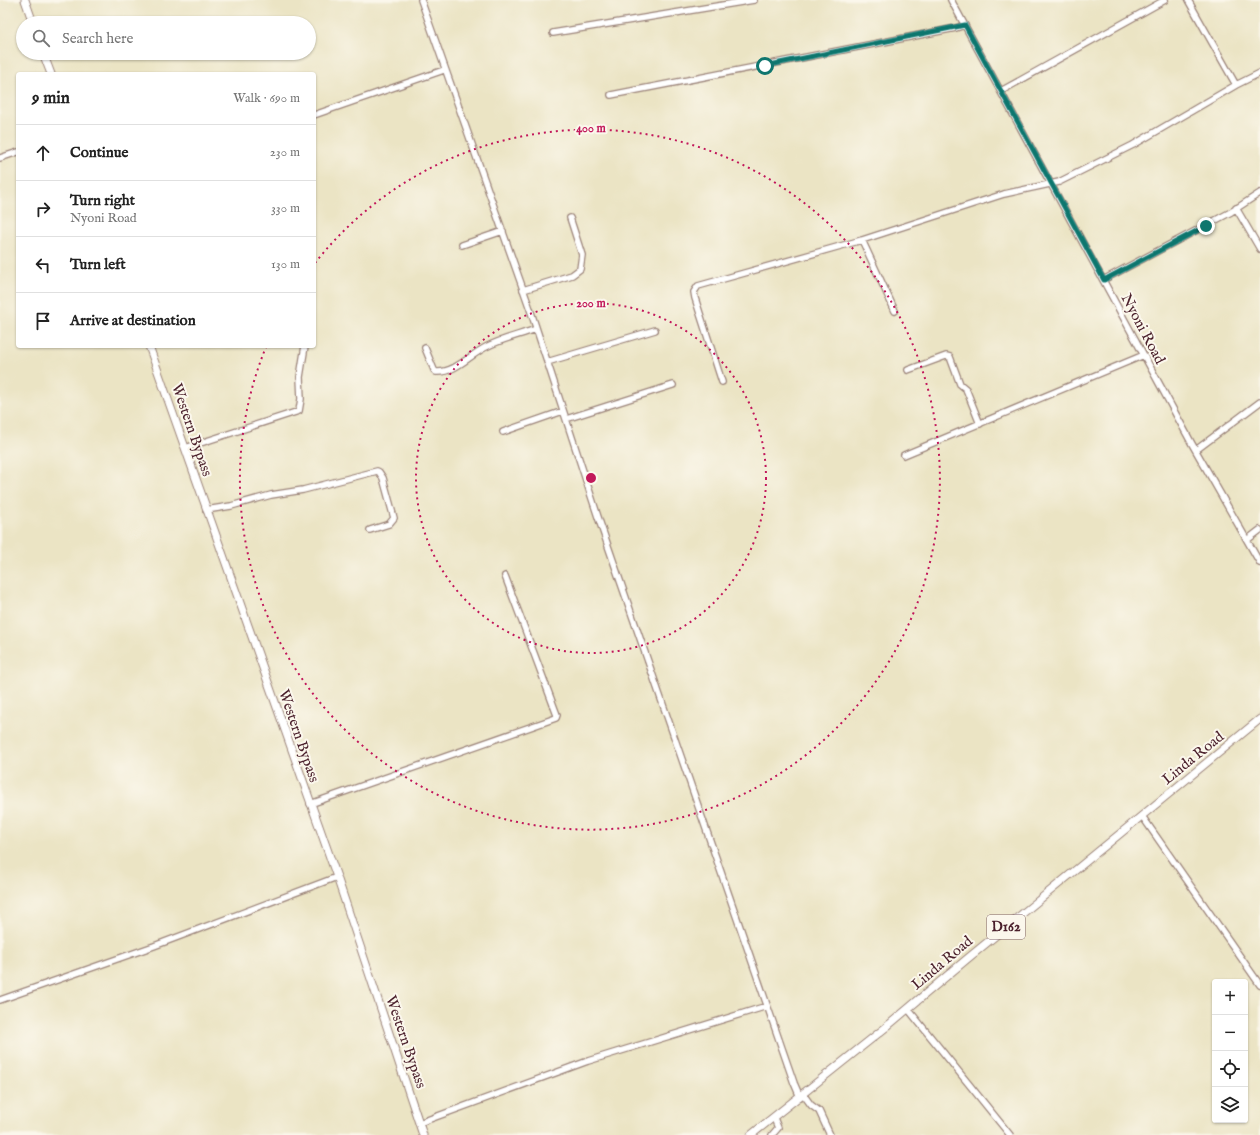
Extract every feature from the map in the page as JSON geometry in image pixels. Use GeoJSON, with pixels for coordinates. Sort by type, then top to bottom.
{"type":"FeatureCollection","features":[{"type":"Feature","properties":{"kind":"main road"},"geometry":{"type":"LineString","coordinates":[[24,0],[30,16]]}},
{"type":"Feature","properties":{"kind":"main road"},"geometry":{"type":"LineString","coordinates":[[46,60],[50,72]]}},
{"type":"Feature","properties":{"kind":"main road","name":"Western Bypass"},"geometry":{"type":"LineString","coordinates":[[150,348],[337,877],[423,1135]]}},
{"type":"Feature","properties":{"kind":"main road","name":"Linda Road"},"geometry":{"type":"LineString","coordinates":[[751,1135],[802,1096],[1260,719]]}},
{"type":"Feature","properties":{"kind":"street"},"geometry":{"type":"LineString","coordinates":[[421,0],[444,70],[503,231],[710,844],[794,1083],[802,1096],[819,1111],[830,1135]]}},
{"type":"Feature","properties":{"kind":"street"},"geometry":{"type":"LineString","coordinates":[[553,33],[754,0]]}},
{"type":"Feature","properties":{"kind":"street","name":"Nyoni Road"},"geometry":{"type":"LineString","coordinates":[[951,0],[1196,450],[1260,563]]}},
{"type":"Feature","properties":{"kind":"street"},"geometry":{"type":"LineString","coordinates":[[1000,91],[1165,0]]}},
{"type":"Feature","properties":{"kind":"street"},"geometry":{"type":"LineString","coordinates":[[1188,0],[1236,85]]}},
{"type":"Feature","properties":{"kind":"street"},"geometry":{"type":"LineString","coordinates":[[611,95],[965,25]]}},
{"type":"Feature","properties":{"kind":"street"},"geometry":{"type":"LineString","coordinates":[[316,114],[444,70]]}},
{"type":"Feature","properties":{"kind":"street"},"geometry":{"type":"LineString","coordinates":[[722,382],[694,298],[695,288],[741,273],[862,240],[1004,194],[1051,184],[1133,145],[1236,85],[1260,73]]}},
{"type":"Feature","properties":{"kind":"street"},"geometry":{"type":"LineString","coordinates":[[0,158],[16,153]]}},
{"type":"Feature","properties":{"kind":"street"},"geometry":{"type":"LineString","coordinates":[[1104,280],[1236,208],[1260,193]]}},
{"type":"Feature","properties":{"kind":"street"},"geometry":{"type":"LineString","coordinates":[[1236,208],[1260,249]]}},
{"type":"Feature","properties":{"kind":"street"},"geometry":{"type":"LineString","coordinates":[[523,290],[572,275],[580,269],[582,255],[570,218]]}},
{"type":"Feature","properties":{"kind":"street"},"geometry":{"type":"LineString","coordinates":[[462,245],[503,231]]}},
{"type":"Feature","properties":{"kind":"street"},"geometry":{"type":"LineString","coordinates":[[862,240],[895,311]]}},
{"type":"Feature","properties":{"kind":"street"},"geometry":{"type":"LineString","coordinates":[[425,348],[434,370],[436,372],[445,372],[469,359],[487,346],[536,329]]}},
{"type":"Feature","properties":{"kind":"street"},"geometry":{"type":"LineString","coordinates":[[547,362],[655,330]]}},
{"type":"Feature","properties":{"kind":"street"},"geometry":{"type":"LineString","coordinates":[[185,448],[299,411],[301,399],[300,377],[305,348]]}},
{"type":"Feature","properties":{"kind":"street"},"geometry":{"type":"LineString","coordinates":[[904,454],[980,424],[1144,355]]}},
{"type":"Feature","properties":{"kind":"street"},"geometry":{"type":"LineString","coordinates":[[908,370],[946,356],[950,357],[960,384],[966,389],[980,424]]}},
{"type":"Feature","properties":{"kind":"street"},"geometry":{"type":"LineString","coordinates":[[566,419],[673,384]]}},
{"type":"Feature","properties":{"kind":"street"},"geometry":{"type":"LineString","coordinates":[[1196,450],[1260,402]]}},
{"type":"Feature","properties":{"kind":"street"},"geometry":{"type":"LineString","coordinates":[[503,432],[563,411]]}},
{"type":"Feature","properties":{"kind":"street"},"geometry":{"type":"LineString","coordinates":[[206,510],[231,506],[271,495],[303,490],[376,471],[379,472],[383,478],[394,518],[389,524],[370,530]]}},
{"type":"Feature","properties":{"kind":"street"},"geometry":{"type":"LineString","coordinates":[[1247,540],[1260,530]]}},
{"type":"Feature","properties":{"kind":"street"},"geometry":{"type":"LineString","coordinates":[[310,804],[556,718],[557,715],[505,576]]}},
{"type":"Feature","properties":{"kind":"street"},"geometry":{"type":"LineString","coordinates":[[1142,816],[1260,985]]}},
{"type":"Feature","properties":{"kind":"street"},"geometry":{"type":"LineString","coordinates":[[0,1000],[154,946],[337,877]]}},
{"type":"Feature","properties":{"kind":"street"},"geometry":{"type":"LineString","coordinates":[[419,1123],[588,1061],[767,1006]]}},
{"type":"Feature","properties":{"kind":"street"},"geometry":{"type":"LineString","coordinates":[[908,1009],[1010,1135]]}},
{"type":"Feature","properties":{"kind":"street"},"geometry":{"type":"LineString","coordinates":[[772,1135],[778,1128],[774,1118]]}},
{"type":"Feature","properties":{"kind":"route"},"geometry":{"type":"LineString","coordinates":[[765,66],[965,25],[1104,280],[1206,226]]}}]}
